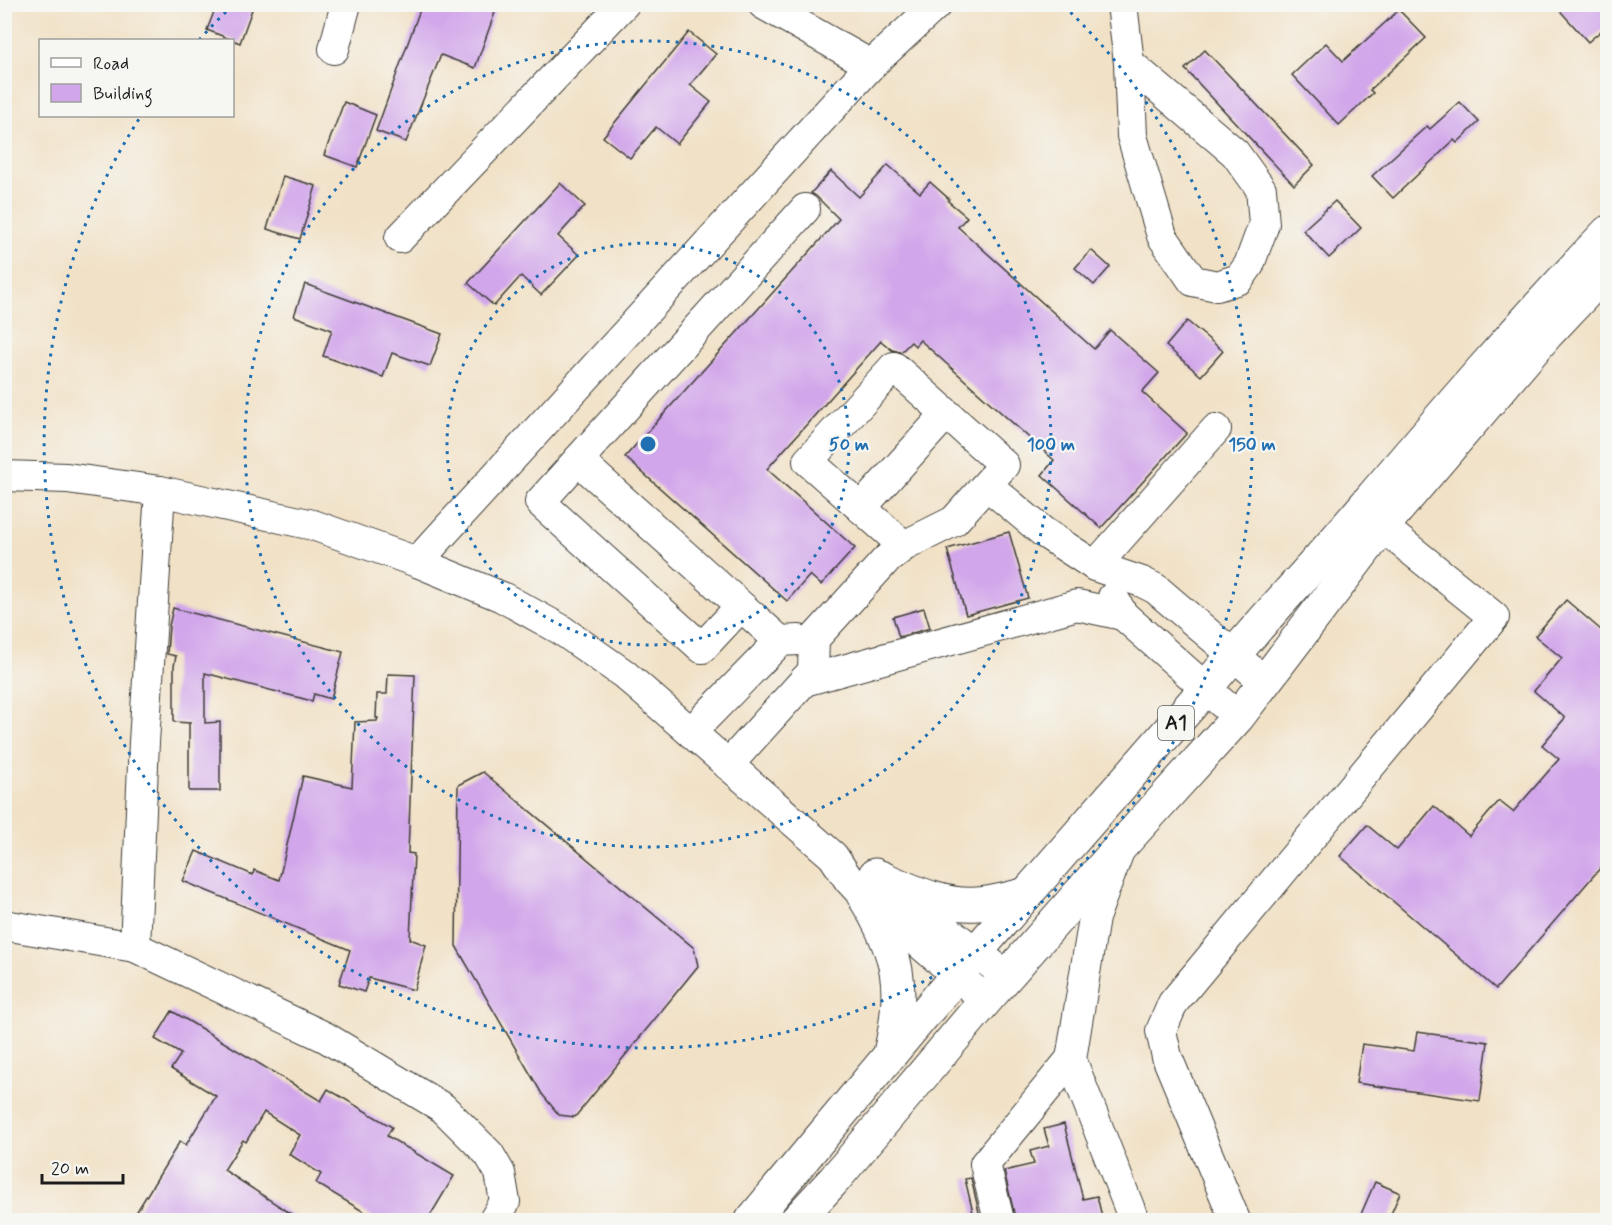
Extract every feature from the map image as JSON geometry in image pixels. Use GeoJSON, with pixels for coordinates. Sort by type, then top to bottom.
{"type":"FeatureCollection","features":[{"type":"Feature","properties":{"kind":"highway","name":"A1"},"geometry":{"type":"LineString","coordinates":[[797,1221],[1121,846],[1238,717],[1265,682],[1425,433],[1504,343],[1608,232]]}},
{"type":"Feature","properties":{"kind":"highway","name":"A1"},"geometry":{"type":"LineString","coordinates":[[752,1221],[967,963],[1234,654],[1372,518],[1608,269]]}},
{"type":"Feature","properties":{"kind":"highway"},"geometry":{"type":"LineString","coordinates":[[890,1055],[896,1030],[899,996],[897,978],[891,948],[880,922],[869,885],[975,905],[1027,894]]}},
{"type":"Feature","properties":{"kind":"highway"},"geometry":{"type":"LineString","coordinates":[[814,1221],[834,1180]]}},
{"type":"Feature","properties":{"kind":"street"},"geometry":{"type":"LineString","coordinates":[[334,49],[346,4]]}},
{"type":"Feature","properties":{"kind":"street"},"geometry":{"type":"LineString","coordinates":[[400,238],[624,4]]}},
{"type":"Feature","properties":{"kind":"street"},"geometry":{"type":"LineString","coordinates":[[763,4],[871,65]]}},
{"type":"Feature","properties":{"kind":"street"},"geometry":{"type":"LineString","coordinates":[[417,562],[871,65],[938,4]]}},
{"type":"Feature","properties":{"kind":"street"},"geometry":{"type":"LineString","coordinates":[[1122,4],[1129,63],[1132,136],[1162,236],[1193,281],[1216,286],[1239,279],[1249,265],[1264,224],[1261,189],[1235,153],[1129,63]]}},
{"type":"Feature","properties":{"kind":"street"},"geometry":{"type":"LineString","coordinates":[[741,606],[702,648],[540,502],[804,209]]}},
{"type":"Feature","properties":{"kind":"street"},"geometry":{"type":"LineString","coordinates":[[728,765],[813,671],[814,639],[886,560],[904,546],[954,521],[1004,465],[894,367],[808,461],[904,546]]}},
{"type":"Feature","properties":{"kind":"street"},"geometry":{"type":"LineString","coordinates":[[861,508],[946,414]]}},
{"type":"Feature","properties":{"kind":"street"},"geometry":{"type":"LineString","coordinates":[[1095,566],[1216,429]]}},
{"type":"Feature","properties":{"kind":"street"},"geometry":{"type":"LineString","coordinates":[[578,460],[780,641]]}},
{"type":"Feature","properties":{"kind":"street"},"geometry":{"type":"LineString","coordinates":[[4,476],[67,477],[160,491],[313,525],[417,562],[502,597],[560,629],[624,674],[833,856],[849,880],[869,885],[997,988]]}},
{"type":"Feature","properties":{"kind":"street"},"geometry":{"type":"LineString","coordinates":[[987,485],[1043,532],[1095,566],[1156,589],[1265,682]]}},
{"type":"Feature","properties":{"kind":"street"},"geometry":{"type":"LineString","coordinates":[[135,947],[144,742],[160,491]]}},
{"type":"Feature","properties":{"kind":"street"},"geometry":{"type":"LineString","coordinates":[[1235,1221],[1167,1057],[1161,1030],[1173,1003],[1494,617],[1372,518]]}},
{"type":"Feature","properties":{"kind":"street"},"geometry":{"type":"LineString","coordinates":[[1095,566],[1123,615],[1238,717]]}},
{"type":"Feature","properties":{"kind":"street"},"geometry":{"type":"LineString","coordinates":[[804,681],[1077,605],[1123,615]]}},
{"type":"Feature","properties":{"kind":"street"},"geometry":{"type":"LineString","coordinates":[[691,732],[780,641],[814,639]]}},
{"type":"Feature","properties":{"kind":"street"},"geometry":{"type":"LineString","coordinates":[[999,1221],[985,1164],[1071,1059],[1094,918],[1121,846]]}},
{"type":"Feature","properties":{"kind":"street"},"geometry":{"type":"LineString","coordinates":[[4,925],[135,947],[325,1037],[443,1108],[489,1154],[500,1173],[505,1202],[494,1221]]}},
{"type":"Feature","properties":{"kind":"street"},"geometry":{"type":"LineString","coordinates":[[1071,1059],[1134,1221]]}},
{"type":"Feature","properties":{"kind":"building"},"geometry":{"type":"Polygon","coordinates":[[[217,4],[254,4],[240,43],[207,30],[217,4]]]}},
{"type":"Feature","properties":{"kind":"building"},"geometry":{"type":"Polygon","coordinates":[[[422,4],[498,4],[475,68],[441,55],[406,142],[376,131],[422,4]]]}},
{"type":"Feature","properties":{"kind":"building"},"geometry":{"type":"Polygon","coordinates":[[[1554,4],[1601,4],[1608,12],[1608,25],[1588,42],[1554,4]]]}},
{"type":"Feature","properties":{"kind":"building"},"geometry":{"type":"Polygon","coordinates":[[[1399,10],[1426,38],[1370,90],[1373,93],[1339,125],[1292,75],[1326,43],[1343,61],[1399,10]]]}},
{"type":"Feature","properties":{"kind":"building"},"geometry":{"type":"Polygon","coordinates":[[[689,32],[716,54],[690,85],[711,102],[677,144],[656,127],[630,158],[603,137],[689,32]]]}},
{"type":"Feature","properties":{"kind":"building"},"geometry":{"type":"Polygon","coordinates":[[[1205,50],[1314,165],[1294,185],[1185,69],[1205,50]]]}},
{"type":"Feature","properties":{"kind":"building"},"geometry":{"type":"Polygon","coordinates":[[[344,102],[376,115],[357,167],[324,155],[344,102]]]}},
{"type":"Feature","properties":{"kind":"building"},"geometry":{"type":"Polygon","coordinates":[[[1460,102],[1479,122],[1457,143],[1454,140],[1393,198],[1372,176],[1427,126],[1430,129],[1460,102]]]}},
{"type":"Feature","properties":{"kind":"building"},"geometry":{"type":"Polygon","coordinates":[[[888,165],[920,193],[930,182],[967,217],[958,227],[1094,349],[1110,330],[1159,373],[1142,392],[1187,433],[1101,528],[1042,475],[1054,460],[920,340],[915,346],[911,342],[901,352],[892,350],[881,341],[767,469],[855,548],[821,585],[810,575],[787,601],[625,457],[839,219],[811,193],[831,171],[859,197],[888,165]]]}},
{"type":"Feature","properties":{"kind":"building"},"geometry":{"type":"Polygon","coordinates":[[[283,176],[316,186],[300,239],[267,229],[283,176]]]}},
{"type":"Feature","properties":{"kind":"building"},"geometry":{"type":"Polygon","coordinates":[[[560,183],[585,206],[558,236],[579,255],[541,295],[521,276],[494,306],[468,283],[560,183]]]}},
{"type":"Feature","properties":{"kind":"building"},"geometry":{"type":"Polygon","coordinates":[[[1335,201],[1361,228],[1329,258],[1303,230],[1335,201]]]}},
{"type":"Feature","properties":{"kind":"building"},"geometry":{"type":"Polygon","coordinates":[[[1091,250],[1110,267],[1094,285],[1075,268],[1091,250]]]}},
{"type":"Feature","properties":{"kind":"building"},"geometry":{"type":"Polygon","coordinates":[[[305,284],[442,334],[430,366],[392,353],[383,377],[323,356],[332,330],[294,316],[305,284]]]}},
{"type":"Feature","properties":{"kind":"building"},"geometry":{"type":"Polygon","coordinates":[[[1187,321],[1223,351],[1201,376],[1166,346],[1187,321]]]}},
{"type":"Feature","properties":{"kind":"building"},"geometry":{"type":"Polygon","coordinates":[[[1009,532],[1028,598],[966,615],[947,549],[1009,532]]]}},
{"type":"Feature","properties":{"kind":"building"},"geometry":{"type":"Polygon","coordinates":[[[1566,600],[1608,636],[1608,859],[1496,989],[1340,856],[1367,825],[1397,850],[1434,806],[1469,836],[1499,801],[1513,812],[1559,759],[1542,745],[1565,718],[1534,691],[1562,658],[1535,636],[1566,600]]]}},
{"type":"Feature","properties":{"kind":"building"},"geometry":{"type":"Polygon","coordinates":[[[173,608],[343,652],[331,699],[314,694],[312,701],[205,673],[205,723],[220,722],[220,791],[189,791],[189,723],[191,723],[174,722],[176,656],[167,654],[173,608]]]}},
{"type":"Feature","properties":{"kind":"building"},"geometry":{"type":"Polygon","coordinates":[[[924,608],[930,628],[899,637],[893,617],[924,608]]]}},
{"type":"Feature","properties":{"kind":"building"},"geometry":{"type":"Polygon","coordinates":[[[388,674],[415,675],[408,853],[414,854],[410,939],[426,945],[414,990],[369,978],[364,992],[339,984],[350,950],[183,881],[196,851],[253,875],[254,870],[279,880],[303,776],[352,787],[355,722],[377,721],[377,694],[387,694],[388,674]]]}},
{"type":"Feature","properties":{"kind":"building"},"geometry":{"type":"Polygon","coordinates":[[[483,772],[694,948],[698,966],[575,1117],[559,1115],[542,1094],[456,946],[458,785],[483,772]]]}},
{"type":"Feature","properties":{"kind":"building"},"geometry":{"type":"Polygon","coordinates":[[[172,1011],[321,1101],[328,1089],[392,1127],[387,1136],[454,1176],[427,1221],[379,1221],[316,1183],[321,1174],[289,1154],[300,1135],[264,1112],[246,1142],[243,1140],[224,1170],[302,1221],[131,1221],[180,1141],[186,1145],[216,1096],[171,1069],[181,1054],[155,1039],[172,1011]]]}},
{"type":"Feature","properties":{"kind":"building"},"geometry":{"type":"Polygon","coordinates":[[[1417,1032],[1488,1042],[1480,1101],[1356,1083],[1362,1044],[1414,1051],[1417,1032]]]}},
{"type":"Feature","properties":{"kind":"building"},"geometry":{"type":"Polygon","coordinates":[[[1064,1124],[1083,1199],[1097,1196],[1103,1221],[1016,1221],[1004,1171],[1034,1164],[1030,1151],[1049,1146],[1044,1129],[1064,1124]]]}},
{"type":"Feature","properties":{"kind":"building"},"geometry":{"type":"Polygon","coordinates":[[[971,1178],[981,1221],[975,1221],[965,1179],[971,1178]]]}},
{"type":"Feature","properties":{"kind":"building"},"geometry":{"type":"Polygon","coordinates":[[[1375,1182],[1400,1193],[1388,1221],[1358,1221],[1375,1182]]]}}]}
